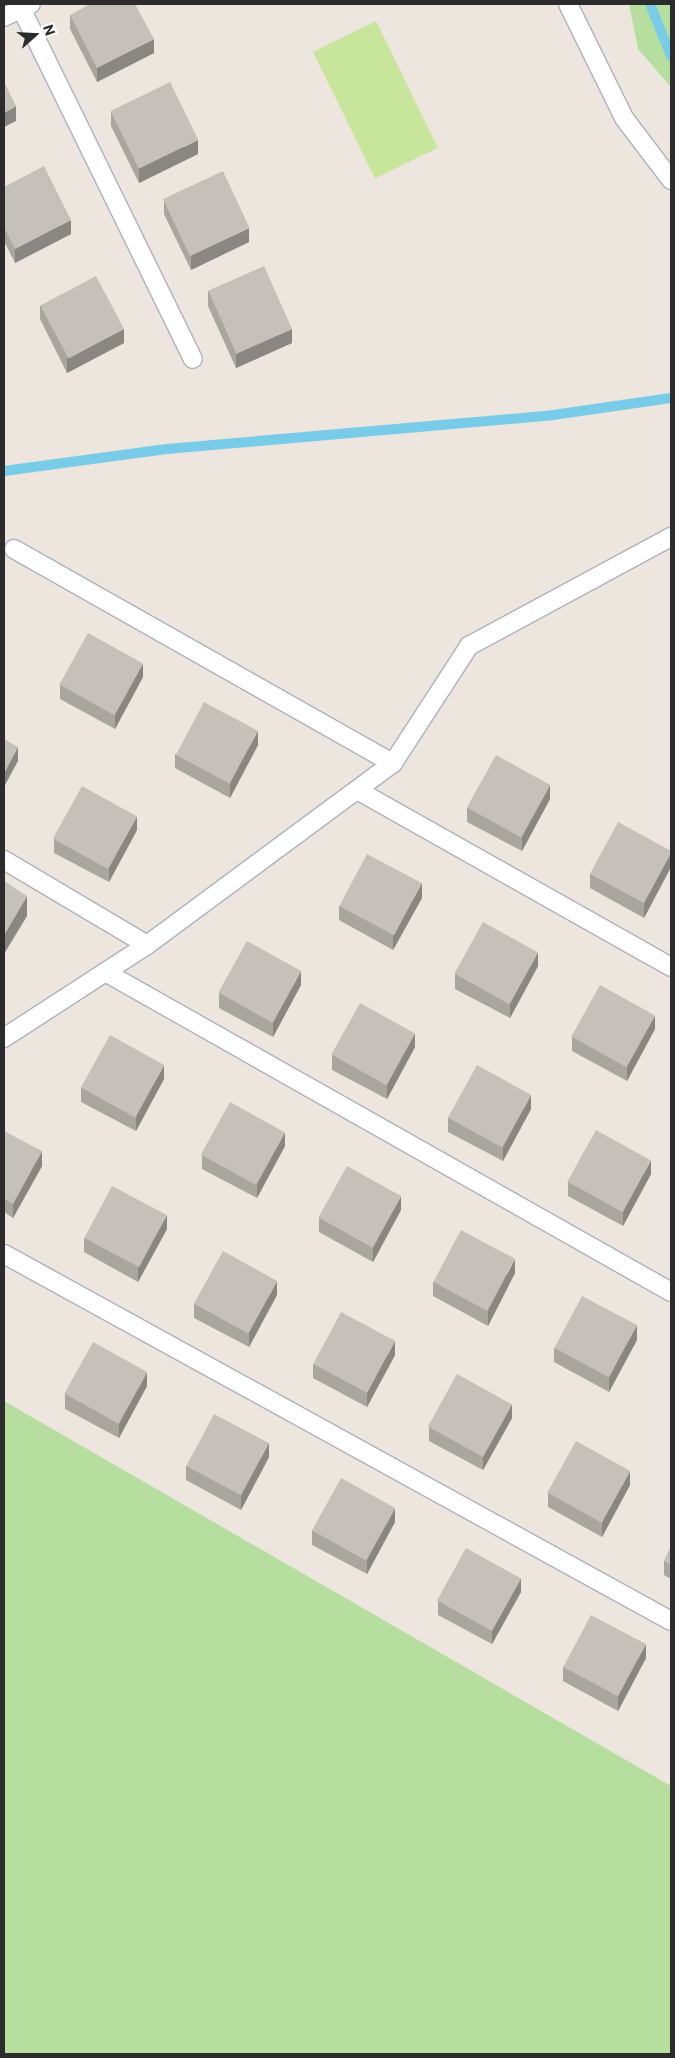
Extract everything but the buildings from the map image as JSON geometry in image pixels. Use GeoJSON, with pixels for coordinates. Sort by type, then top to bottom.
{"type":"FeatureCollection","features":[{"type":"Feature","properties":{"kind":"lane"},"geometry":{"type":"LineString","coordinates":[[568,4],[624,118],[671,180]]}},
{"type":"Feature","properties":{"kind":"lane"},"geometry":{"type":"LineString","coordinates":[[4,17],[24,5],[193,360]]}},
{"type":"Feature","properties":{"kind":"lane"},"geometry":{"type":"LineString","coordinates":[[4,1038],[147,945],[393,763],[469,646],[671,537]]}},
{"type":"Feature","properties":{"kind":"lane"},"geometry":{"type":"LineString","coordinates":[[14,549],[393,763]]}},
{"type":"Feature","properties":{"kind":"lane"},"geometry":{"type":"LineString","coordinates":[[357,790],[671,967]]}},
{"type":"Feature","properties":{"kind":"lane"},"geometry":{"type":"LineString","coordinates":[[4,860],[147,945]]}},
{"type":"Feature","properties":{"kind":"lane"},"geometry":{"type":"LineString","coordinates":[[106,972],[671,1292]]}},
{"type":"Feature","properties":{"kind":"lane"},"geometry":{"type":"LineString","coordinates":[[4,1254],[671,1621]]}},
{"type":"Feature","properties":{"kind":"green space"},"geometry":{"type":"Polygon","coordinates":[[[629,4],[671,4],[671,87],[638,49],[629,4]]]}},
{"type":"Feature","properties":{"kind":"green space"},"geometry":{"type":"Polygon","coordinates":[[[376,21],[438,148],[375,178],[313,52],[376,21]]]}},
{"type":"Feature","properties":{"kind":"green space"},"geometry":{"type":"Polygon","coordinates":[[[4,1401],[671,1786],[671,2054],[4,2054],[4,1401]]]}},
{"type":"Feature","properties":{"kind":"waterway"},"geometry":{"type":"LineString","coordinates":[[650,4],[671,56]]}},
{"type":"Feature","properties":{"kind":"waterway"},"geometry":{"type":"LineString","coordinates":[[4,471],[167,449],[553,415],[671,398]]}}]}
